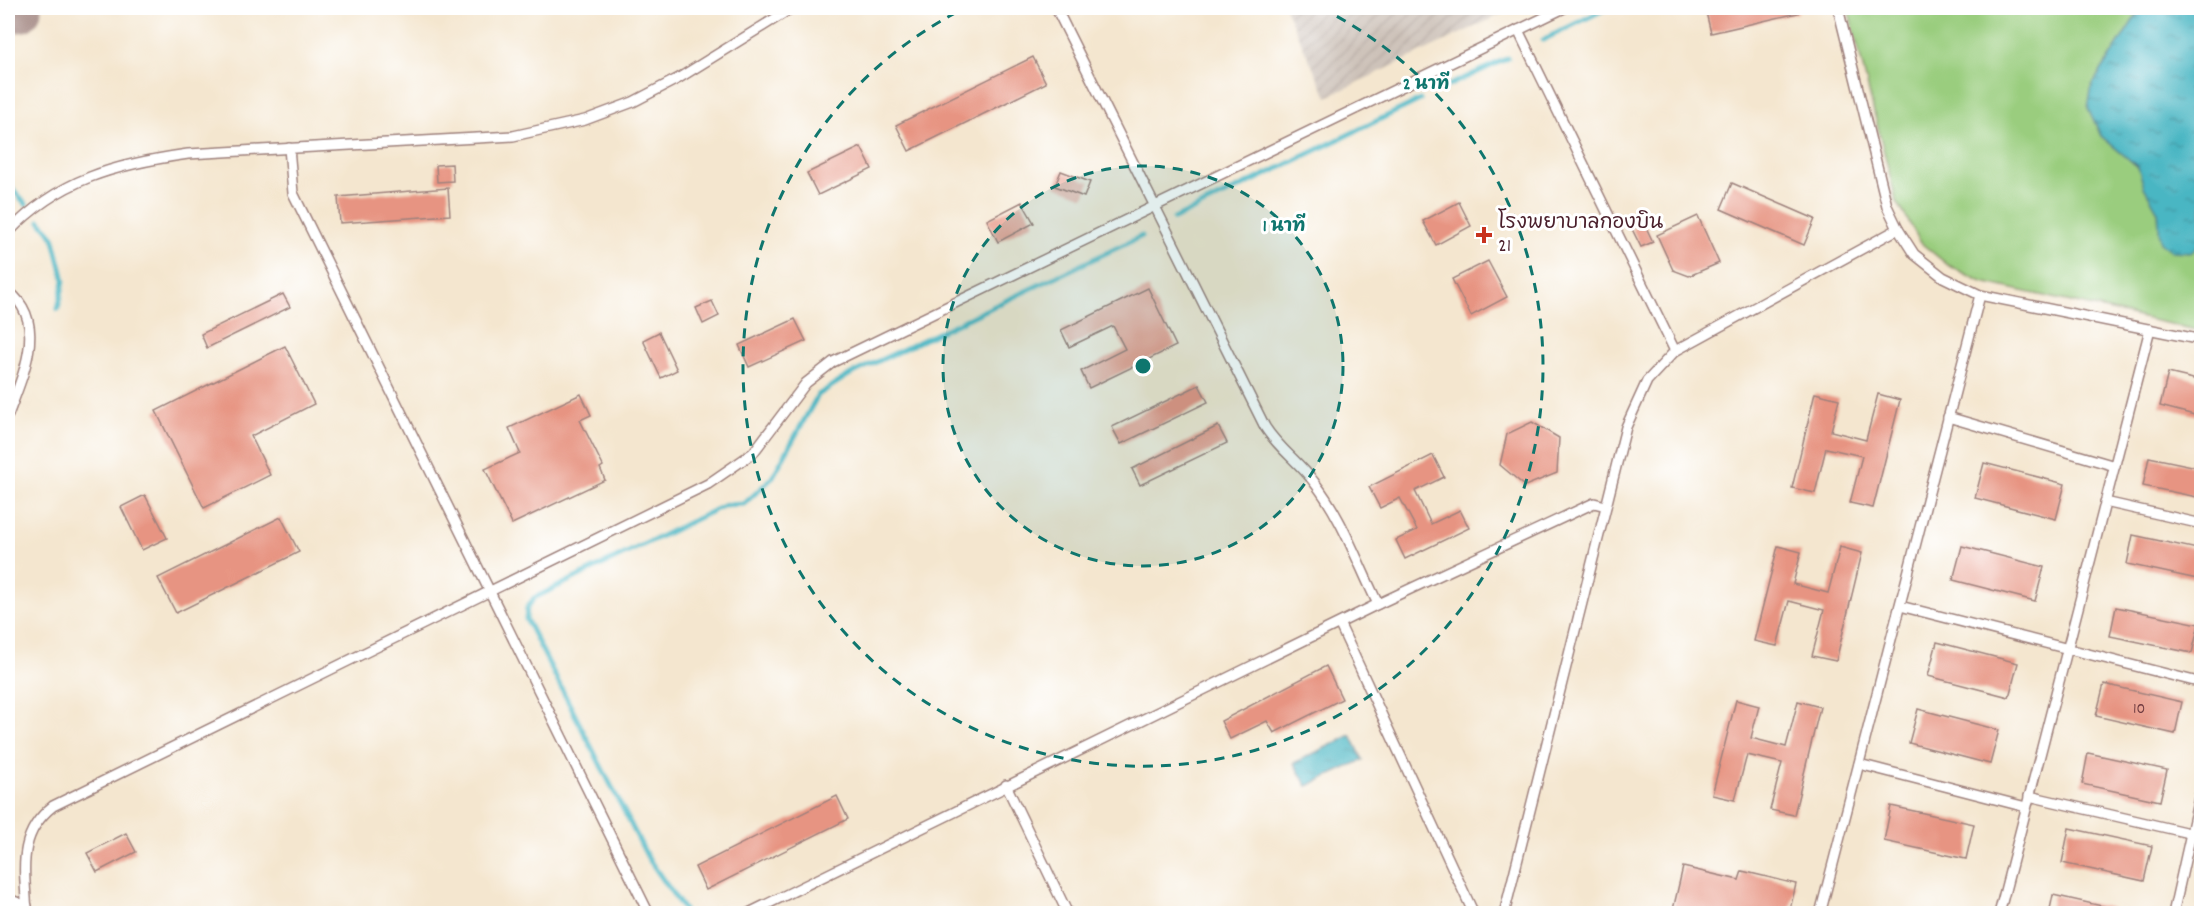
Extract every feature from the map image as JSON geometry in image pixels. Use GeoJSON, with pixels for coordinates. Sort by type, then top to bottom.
{"type":"FeatureCollection","features":[{"type":"Feature","properties":{"kind":"lane"},"geometry":{"type":"LineString","coordinates":[[8,233],[21,219],[53,194],[92,175],[136,161],[188,154],[513,136],[585,120],[633,102],[679,78],[792,8]]}},
{"type":"Feature","properties":{"kind":"lane"},"geometry":{"type":"LineString","coordinates":[[1056,8],[1265,427],[1277,445],[1314,481],[1330,506],[1378,604]]}},
{"type":"Feature","properties":{"kind":"lane"},"geometry":{"type":"LineString","coordinates":[[27,910],[25,853],[28,837],[37,819],[53,806],[708,484],[753,453],[806,383],[833,362],[1564,8]]}},
{"type":"Feature","properties":{"kind":"lane"},"geometry":{"type":"LineString","coordinates":[[1838,8],[1887,206],[1914,254],[1943,277],[1980,295],[2202,340]]}},
{"type":"Feature","properties":{"kind":"lane"},"geometry":{"type":"LineString","coordinates":[[1518,30],[1675,351]]}},
{"type":"Feature","properties":{"kind":"lane"},"geometry":{"type":"LineString","coordinates":[[289,148],[293,193],[649,914]]}},
{"type":"Feature","properties":{"kind":"lane"},"geometry":{"type":"LineString","coordinates":[[1504,914],[1626,427],[1647,381],[1675,351],[1898,229]]}},
{"type":"Feature","properties":{"kind":"lane"},"geometry":{"type":"LineString","coordinates":[[8,291],[25,314],[30,329],[30,348],[8,415]]}},
{"type":"Feature","properties":{"kind":"lane"},"geometry":{"type":"LineString","coordinates":[[1820,914],[1980,295]]}},
{"type":"Feature","properties":{"kind":"lane"},"geometry":{"type":"LineString","coordinates":[[1999,914],[2150,329]]}},
{"type":"Feature","properties":{"kind":"lane"},"geometry":{"type":"LineString","coordinates":[[1948,417],[2115,466]]}},
{"type":"Feature","properties":{"kind":"lane"},"geometry":{"type":"LineString","coordinates":[[2105,502],[2202,524]]}},
{"type":"Feature","properties":{"kind":"lane"},"geometry":{"type":"LineString","coordinates":[[747,914],[1006,785],[1340,625],[1378,604],[1594,503],[1606,506]]}},
{"type":"Feature","properties":{"kind":"lane"},"geometry":{"type":"LineString","coordinates":[[1900,606],[2067,651],[2202,683]]}},
{"type":"Feature","properties":{"kind":"lane"},"geometry":{"type":"LineString","coordinates":[[1340,625],[1474,914]]}},
{"type":"Feature","properties":{"kind":"lane"},"geometry":{"type":"LineString","coordinates":[[1859,764],[2026,807]]}},
{"type":"Feature","properties":{"kind":"lane"},"geometry":{"type":"LineString","coordinates":[[2173,914],[2202,784]]}},
{"type":"Feature","properties":{"kind":"lane"},"geometry":{"type":"LineString","coordinates":[[1006,785],[1068,914]]}},
{"type":"Feature","properties":{"kind":"lane"},"geometry":{"type":"LineString","coordinates":[[2029,796],[2202,836]]}},
{"type":"Feature","properties":{"kind":"lane"},"geometry":{"type":"LineString","coordinates":[[8,899],[27,910]]}},
{"type":"Feature","properties":{"kind":"shaded area"},"geometry":{"type":"Polygon","coordinates":[[[1285,8],[1514,8],[1327,97],[1285,8]]]}},
{"type":"Feature","properties":{"kind":"green space"},"geometry":{"type":"Polygon","coordinates":[[[1848,8],[2201,8],[2201,331],[1982,282],[1948,265],[1921,243],[1896,200],[1848,8]]]}},
{"type":"Feature","properties":{"kind":"water"},"geometry":{"type":"Polygon","coordinates":[[[2141,8],[2201,8],[2202,243],[2192,252],[2172,251],[2160,242],[2158,212],[2144,187],[2138,167],[2101,136],[2088,108],[2092,85],[2141,8]]]}},
{"type":"Feature","properties":{"kind":"water"},"geometry":{"type":"Polygon","coordinates":[[[1351,735],[1363,760],[1307,786],[1294,763],[1351,735]]]}},
{"type":"Feature","properties":{"kind":"building"},"geometry":{"type":"Polygon","coordinates":[[[1705,8],[1797,8],[1798,13],[1711,33],[1705,8]]]}},
{"type":"Feature","properties":{"kind":"building"},"geometry":{"type":"Polygon","coordinates":[[[1033,57],[1046,83],[909,151],[896,125],[1033,57]]]}},
{"type":"Feature","properties":{"kind":"building"},"geometry":{"type":"Polygon","coordinates":[[[861,147],[872,169],[818,195],[807,173],[861,147]]]}},
{"type":"Feature","properties":{"kind":"building"},"geometry":{"type":"Polygon","coordinates":[[[452,164],[453,181],[437,182],[436,165],[452,164]]]}},
{"type":"Feature","properties":{"kind":"building"},"geometry":{"type":"Polygon","coordinates":[[[1061,171],[1090,182],[1084,197],[1055,186],[1061,171]]]}},
{"type":"Feature","properties":{"kind":"building"},"geometry":{"type":"Polygon","coordinates":[[[1732,183],[1815,219],[1804,245],[1721,209],[1732,183]]]}},
{"type":"Feature","properties":{"kind":"building"},"geometry":{"type":"Polygon","coordinates":[[[448,188],[450,215],[340,223],[338,197],[448,188]]]}},
{"type":"Feature","properties":{"kind":"building"},"geometry":{"type":"Polygon","coordinates":[[[1022,202],[1034,223],[998,242],[987,220],[1022,202]]]}},
{"type":"Feature","properties":{"kind":"building"},"geometry":{"type":"Polygon","coordinates":[[[1459,202],[1471,226],[1436,245],[1423,221],[1459,202]]]}},
{"type":"Feature","properties":{"kind":"building"},"geometry":{"type":"Polygon","coordinates":[[[1698,216],[1719,263],[1689,276],[1673,270],[1657,235],[1698,216]]]}},
{"type":"Feature","properties":{"kind":"building"},"geometry":{"type":"Polygon","coordinates":[[[1644,223],[1653,242],[1641,247],[1632,229],[1644,223]]]}},
{"type":"Feature","properties":{"kind":"building"},"geometry":{"type":"Polygon","coordinates":[[[1488,261],[1507,297],[1471,316],[1452,279],[1488,261]]]}},
{"type":"Feature","properties":{"kind":"building"},"geometry":{"type":"Polygon","coordinates":[[[1148,288],[1176,346],[1089,388],[1081,371],[1125,349],[1113,326],[1069,347],[1061,330],[1148,288]]]}},
{"type":"Feature","properties":{"kind":"building"},"geometry":{"type":"Polygon","coordinates":[[[283,294],[290,307],[207,348],[201,334],[283,294]]]}},
{"type":"Feature","properties":{"kind":"building"},"geometry":{"type":"Polygon","coordinates":[[[712,301],[719,316],[703,324],[696,308],[712,301]]]}},
{"type":"Feature","properties":{"kind":"building"},"geometry":{"type":"Polygon","coordinates":[[[795,319],[806,341],[749,367],[739,345],[795,319]]]}},
{"type":"Feature","properties":{"kind":"building"},"geometry":{"type":"Polygon","coordinates":[[[659,332],[677,370],[661,378],[643,340],[659,332]]]}},
{"type":"Feature","properties":{"kind":"building"},"geometry":{"type":"Polygon","coordinates":[[[285,346],[314,404],[251,436],[270,475],[204,508],[156,411],[285,346]]]}},
{"type":"Feature","properties":{"kind":"building"},"geometry":{"type":"Polygon","coordinates":[[[2168,373],[2202,381],[2202,417],[2160,406],[2168,373]]]}},
{"type":"Feature","properties":{"kind":"building"},"geometry":{"type":"Polygon","coordinates":[[[1199,385],[1208,402],[1121,444],[1112,427],[1199,385]]]}},
{"type":"Feature","properties":{"kind":"building"},"geometry":{"type":"Polygon","coordinates":[[[1815,393],[1839,399],[1831,431],[1866,440],[1878,394],[1900,400],[1873,508],[1850,503],[1862,456],[1826,448],[1815,493],[1792,488],[1815,393]]]}},
{"type":"Feature","properties":{"kind":"building"},"geometry":{"type":"Polygon","coordinates":[[[581,394],[591,415],[580,420],[603,466],[600,468],[605,480],[512,524],[485,469],[520,453],[509,428],[581,394]]]}},
{"type":"Feature","properties":{"kind":"building"},"geometry":{"type":"Polygon","coordinates":[[[1532,422],[1559,438],[1557,473],[1525,486],[1500,465],[1507,434],[1532,422]]]}},
{"type":"Feature","properties":{"kind":"building"},"geometry":{"type":"Polygon","coordinates":[[[1218,426],[1227,443],[1140,485],[1132,469],[1218,426]]]}},
{"type":"Feature","properties":{"kind":"building"},"geometry":{"type":"Polygon","coordinates":[[[1433,455],[1444,477],[1415,491],[1431,524],[1460,510],[1469,528],[1405,559],[1396,540],[1417,530],[1400,498],[1380,508],[1369,487],[1433,455]]]}},
{"type":"Feature","properties":{"kind":"building"},"geometry":{"type":"Polygon","coordinates":[[[2149,457],[2202,468],[2202,498],[2143,486],[2149,457]]]}},
{"type":"Feature","properties":{"kind":"building"},"geometry":{"type":"Polygon","coordinates":[[[1984,463],[2065,484],[2056,519],[1975,498],[1984,463]]]}},
{"type":"Feature","properties":{"kind":"building"},"geometry":{"type":"Polygon","coordinates":[[[145,495],[167,538],[142,550],[121,507],[145,495]]]}},
{"type":"Feature","properties":{"kind":"building"},"geometry":{"type":"Polygon","coordinates":[[[281,517],[299,552],[176,613],[158,578],[281,517]]]}},
{"type":"Feature","properties":{"kind":"building"},"geometry":{"type":"Polygon","coordinates":[[[2133,535],[2202,550],[2202,580],[2127,564],[2133,535]]]}},
{"type":"Feature","properties":{"kind":"building"},"geometry":{"type":"Polygon","coordinates":[[[1778,546],[1801,552],[1793,584],[1828,593],[1840,547],[1862,553],[1836,661],[1812,656],[1824,610],[1789,601],[1777,646],[1754,641],[1778,546]]]}},
{"type":"Feature","properties":{"kind":"building"},"geometry":{"type":"Polygon","coordinates":[[[1962,546],[2044,567],[2035,601],[1953,580],[1962,546]]]}},
{"type":"Feature","properties":{"kind":"building"},"geometry":{"type":"Polygon","coordinates":[[[2116,607],[2199,624],[2192,653],[2110,636],[2116,607]]]}},
{"type":"Feature","properties":{"kind":"building"},"geometry":{"type":"Polygon","coordinates":[[[1937,642],[2018,663],[2009,697],[1928,676],[1937,642]]]}},
{"type":"Feature","properties":{"kind":"building"},"geometry":{"type":"Polygon","coordinates":[[[1326,666],[1342,699],[1274,733],[1267,721],[1230,739],[1221,721],[1326,666]]]}},
{"type":"Feature","properties":{"kind":"building"},"geometry":{"type":"Polygon","coordinates":[[[2104,684],[2182,702],[2175,734],[2096,716],[2104,684]]]}},
{"type":"Feature","properties":{"kind":"building"},"geometry":{"type":"Polygon","coordinates":[[[1736,700],[1759,706],[1751,738],[1786,747],[1798,701],[1820,707],[1794,815],[1770,810],[1782,763],[1747,755],[1735,800],[1712,795],[1736,700]]]}},
{"type":"Feature","properties":{"kind":"building"},"geometry":{"type":"Polygon","coordinates":[[[1918,709],[1999,730],[1990,764],[1909,743],[1918,709]]]}},
{"type":"Feature","properties":{"kind":"building"},"geometry":{"type":"Polygon","coordinates":[[[2088,753],[2167,770],[2160,801],[2082,784],[2088,753]]]}},
{"type":"Feature","properties":{"kind":"building"},"geometry":{"type":"Polygon","coordinates":[[[837,796],[848,819],[706,890],[695,867],[837,796]]]}},
{"type":"Feature","properties":{"kind":"building"},"geometry":{"type":"Polygon","coordinates":[[[1891,806],[1974,824],[1966,859],[1884,841],[1891,806]]]}},
{"type":"Feature","properties":{"kind":"building"},"geometry":{"type":"Polygon","coordinates":[[[2069,828],[2152,846],[2144,881],[2062,863],[2069,828]]]}},
{"type":"Feature","properties":{"kind":"building"},"geometry":{"type":"Polygon","coordinates":[[[126,833],[136,852],[97,872],[87,853],[126,833]]]}},
{"type":"Feature","properties":{"kind":"building"},"geometry":{"type":"Polygon","coordinates":[[[1683,867],[1739,880],[1742,871],[1796,884],[1789,914],[1672,914],[1683,867]]]}},
{"type":"Feature","properties":{"kind":"building"},"geometry":{"type":"Polygon","coordinates":[[[2053,895],[2111,908],[2111,914],[2049,914],[2053,895]]]}},
{"type":"Feature","properties":{"kind":"waterway"},"geometry":{"type":"LineString","coordinates":[[1543,40],[1607,8]]}},
{"type":"Feature","properties":{"kind":"waterway"},"geometry":{"type":"LineString","coordinates":[[1439,90],[1508,58]]}},
{"type":"Feature","properties":{"kind":"waterway"},"geometry":{"type":"LineString","coordinates":[[1174,219],[1420,100]]}},
{"type":"Feature","properties":{"kind":"waterway"},"geometry":{"type":"LineString","coordinates":[[8,184],[26,204]]}},
{"type":"Feature","properties":{"kind":"waterway"},"geometry":{"type":"LineString","coordinates":[[40,221],[53,236],[64,280],[58,309]]}},
{"type":"Feature","properties":{"kind":"waterway"},"geometry":{"type":"LineString","coordinates":[[684,910],[648,858],[526,619],[527,608],[534,598],[725,505],[744,504],[772,478],[818,395],[849,375],[1142,236]]}},
{"type":"Feature","properties":{"kind":"taxiway"},"geometry":{"type":"LineString","coordinates":[[8,10],[19,10]]}},
{"type":"Feature","properties":{"kind":"place","name":"โรงพยาบาลกองบิน 21"},"geometry":{"type":"Point","coordinates":[1484,235]}}]}
